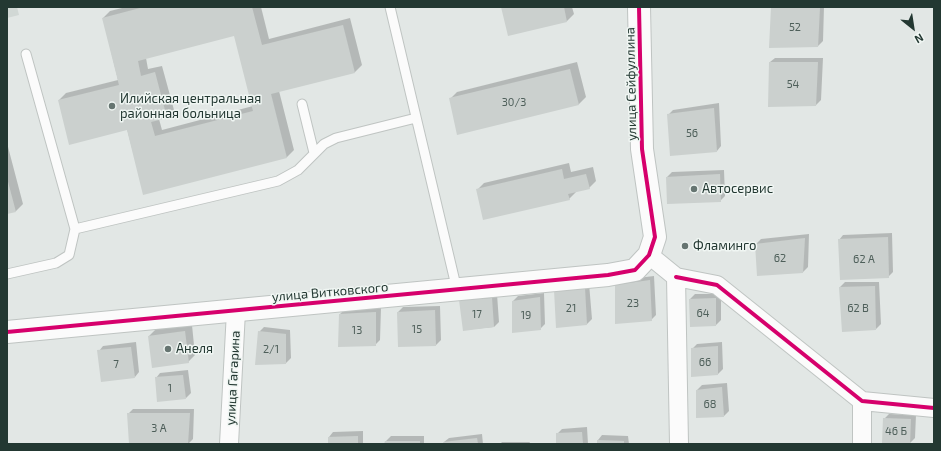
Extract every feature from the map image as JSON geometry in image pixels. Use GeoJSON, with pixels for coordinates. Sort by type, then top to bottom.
{"type":"FeatureCollection","features":[{"type":"Feature","properties":{"kind":"street","name":"улица Сейфуллина"},"geometry":{"type":"LineString","coordinates":[[640,7],[642,149],[655,238],[649,255]]}},
{"type":"Feature","properties":{"kind":"street"},"geometry":{"type":"LineString","coordinates":[[649,255],[676,277],[717,285],[862,401],[934,408]]}},
{"type":"Feature","properties":{"kind":"street","name":"улица Витковского"},"geometry":{"type":"LineString","coordinates":[[7,332],[608,275],[635,270],[649,255]]}},
{"type":"Feature","properties":{"kind":"street"},"geometry":{"type":"LineString","coordinates":[[676,277],[679,444]]}},
{"type":"Feature","properties":{"kind":"street","name":"улица Гагарина"},"geometry":{"type":"LineString","coordinates":[[229,444],[236,311]]}},
{"type":"Feature","properties":{"kind":"street"},"geometry":{"type":"LineString","coordinates":[[862,401],[862,444]]}},
{"type":"Feature","properties":{"kind":"lane"},"geometry":{"type":"LineString","coordinates":[[390,7],[457,290]]}},
{"type":"Feature","properties":{"kind":"lane"},"geometry":{"type":"LineString","coordinates":[[7,274],[56,263],[68,255],[74,229],[26,54]]}},
{"type":"Feature","properties":{"kind":"lane"},"geometry":{"type":"LineString","coordinates":[[302,104],[314,153]]}},
{"type":"Feature","properties":{"kind":"lane"},"geometry":{"type":"LineString","coordinates":[[74,229],[278,181],[298,170],[324,144],[336,138],[416,118]]}},
{"type":"Feature","properties":{"kind":"shaded area"},"geometry":{"type":"Polygon","coordinates":[[[7,7],[17,7],[19,15],[7,18],[7,7]]]}},
{"type":"Feature","properties":{"kind":"building","name":"Илийская центральная районная больница"},"geometry":{"type":"Polygon","coordinates":[[[144,7],[252,7],[262,45],[343,25],[355,73],[271,94],[287,158],[143,195],[127,130],[69,145],[58,100],[119,85],[102,18],[144,7]],[[234,36],[138,61],[141,76],[155,72],[167,118],[151,122],[155,136],[253,111],[234,36]]]}},
{"type":"Feature","properties":{"kind":"building"},"geometry":{"type":"Polygon","coordinates":[[[501,7],[564,7],[567,22],[508,36],[501,7]]]}},
{"type":"Feature","properties":{"kind":"building"},"geometry":{"type":"Polygon","coordinates":[[[771,7],[820,7],[818,47],[769,48],[771,7]]]}},
{"type":"Feature","properties":{"kind":"building"},"geometry":{"type":"Polygon","coordinates":[[[769,62],[818,62],[816,106],[768,107],[769,62]]]}},
{"type":"Feature","properties":{"kind":"building"},"geometry":{"type":"Polygon","coordinates":[[[570,69],[579,105],[457,135],[449,98],[570,69]]]}},
{"type":"Feature","properties":{"kind":"building"},"geometry":{"type":"Polygon","coordinates":[[[714,108],[717,152],[670,156],[667,114],[714,108]]]}},
{"type":"Feature","properties":{"kind":"building"},"geometry":{"type":"Polygon","coordinates":[[[562,169],[564,179],[586,174],[590,189],[568,194],[570,200],[483,220],[476,189],[562,169]]]}},
{"type":"Feature","properties":{"kind":"building","name":"Автосервис"},"geometry":{"type":"Polygon","coordinates":[[[720,174],[721,202],[667,204],[666,177],[720,174]]]}},
{"type":"Feature","properties":{"kind":"building"},"geometry":{"type":"Polygon","coordinates":[[[7,178],[16,212],[7,214],[7,178]]]}},
{"type":"Feature","properties":{"kind":"building"},"geometry":{"type":"Polygon","coordinates":[[[888,237],[889,278],[840,280],[838,239],[888,237]]]}},
{"type":"Feature","properties":{"kind":"building"},"geometry":{"type":"Polygon","coordinates":[[[805,238],[803,273],[757,276],[755,244],[805,238]]]}},
{"type":"Feature","properties":{"kind":"building"},"geometry":{"type":"Polygon","coordinates":[[[650,280],[652,321],[615,324],[615,285],[650,280]]]}},
{"type":"Feature","properties":{"kind":"building"},"geometry":{"type":"Polygon","coordinates":[[[875,286],[876,330],[842,332],[839,287],[875,286]]]}},
{"type":"Feature","properties":{"kind":"building"},"geometry":{"type":"Polygon","coordinates":[[[585,288],[587,325],[556,328],[554,290],[585,288]]]}},
{"type":"Feature","properties":{"kind":"building"},"geometry":{"type":"Polygon","coordinates":[[[540,297],[541,330],[512,333],[512,301],[540,297]]]}},
{"type":"Feature","properties":{"kind":"building"},"geometry":{"type":"Polygon","coordinates":[[[492,298],[494,327],[463,331],[459,300],[492,298]]]}},
{"type":"Feature","properties":{"kind":"building"},"geometry":{"type":"Polygon","coordinates":[[[716,298],[716,326],[690,327],[689,299],[716,298]]]}},
{"type":"Feature","properties":{"kind":"building"},"geometry":{"type":"Polygon","coordinates":[[[435,310],[436,346],[398,347],[397,312],[435,310]]]}},
{"type":"Feature","properties":{"kind":"building"},"geometry":{"type":"Polygon","coordinates":[[[376,312],[376,346],[338,347],[339,314],[376,312]]]}},
{"type":"Feature","properties":{"kind":"building","name":"Анеля"},"geometry":{"type":"Polygon","coordinates":[[[185,331],[189,363],[152,368],[148,336],[185,331]]]}},
{"type":"Feature","properties":{"kind":"building"},"geometry":{"type":"Polygon","coordinates":[[[258,331],[286,334],[286,364],[255,365],[258,331]]]}},
{"type":"Feature","properties":{"kind":"building"},"geometry":{"type":"Polygon","coordinates":[[[718,346],[718,375],[691,377],[691,348],[718,346]]]}},
{"type":"Feature","properties":{"kind":"building"},"geometry":{"type":"Polygon","coordinates":[[[131,347],[135,378],[101,382],[97,350],[131,347]]]}},
{"type":"Feature","properties":{"kind":"building"},"geometry":{"type":"Polygon","coordinates":[[[183,375],[186,399],[157,402],[155,377],[183,375]]]}},
{"type":"Feature","properties":{"kind":"building"},"geometry":{"type":"Polygon","coordinates":[[[722,387],[724,417],[696,418],[696,390],[722,387]]]}},
{"type":"Feature","properties":{"kind":"building"},"geometry":{"type":"Polygon","coordinates":[[[127,413],[190,413],[188,444],[129,444],[127,413]]]}},
{"type":"Feature","properties":{"kind":"building"},"geometry":{"type":"Polygon","coordinates":[[[883,418],[911,419],[910,444],[882,443],[883,418]]]}},
{"type":"Feature","properties":{"kind":"building"},"geometry":{"type":"Polygon","coordinates":[[[582,432],[583,444],[556,444],[556,433],[582,432]]]}},
{"type":"Feature","properties":{"kind":"building"},"geometry":{"type":"Polygon","coordinates":[[[358,436],[358,444],[328,444],[328,437],[358,436]]]}},
{"type":"Feature","properties":{"kind":"building"},"geometry":{"type":"Polygon","coordinates":[[[477,438],[478,444],[444,444],[443,442],[477,438]]]}},
{"type":"Feature","properties":{"kind":"building"},"geometry":{"type":"Polygon","coordinates":[[[597,440],[624,441],[624,444],[597,444],[597,440]]]}},
{"type":"Feature","properties":{"kind":"building"},"geometry":{"type":"Polygon","coordinates":[[[385,441],[420,441],[420,444],[384,444],[385,441]]]}},
{"type":"Feature","properties":{"kind":"cycle path"},"geometry":{"type":"LineString","coordinates":[[7,332],[608,275],[635,270],[649,255],[655,237],[642,149],[639,7]]}},
{"type":"Feature","properties":{"kind":"cycle path"},"geometry":{"type":"LineString","coordinates":[[676,277],[717,285],[862,401],[934,408]]}},
{"type":"Feature","properties":{"kind":"place","name":"Илийская центральная районная больница"},"geometry":{"type":"Point","coordinates":[112,106]}},
{"type":"Feature","properties":{"kind":"place","name":"Автосервис"},"geometry":{"type":"Point","coordinates":[694,189]}},
{"type":"Feature","properties":{"kind":"place","name":"Фламинго"},"geometry":{"type":"Point","coordinates":[685,246]}},
{"type":"Feature","properties":{"kind":"place","name":"Анеля"},"geometry":{"type":"Point","coordinates":[168,349]}}]}
